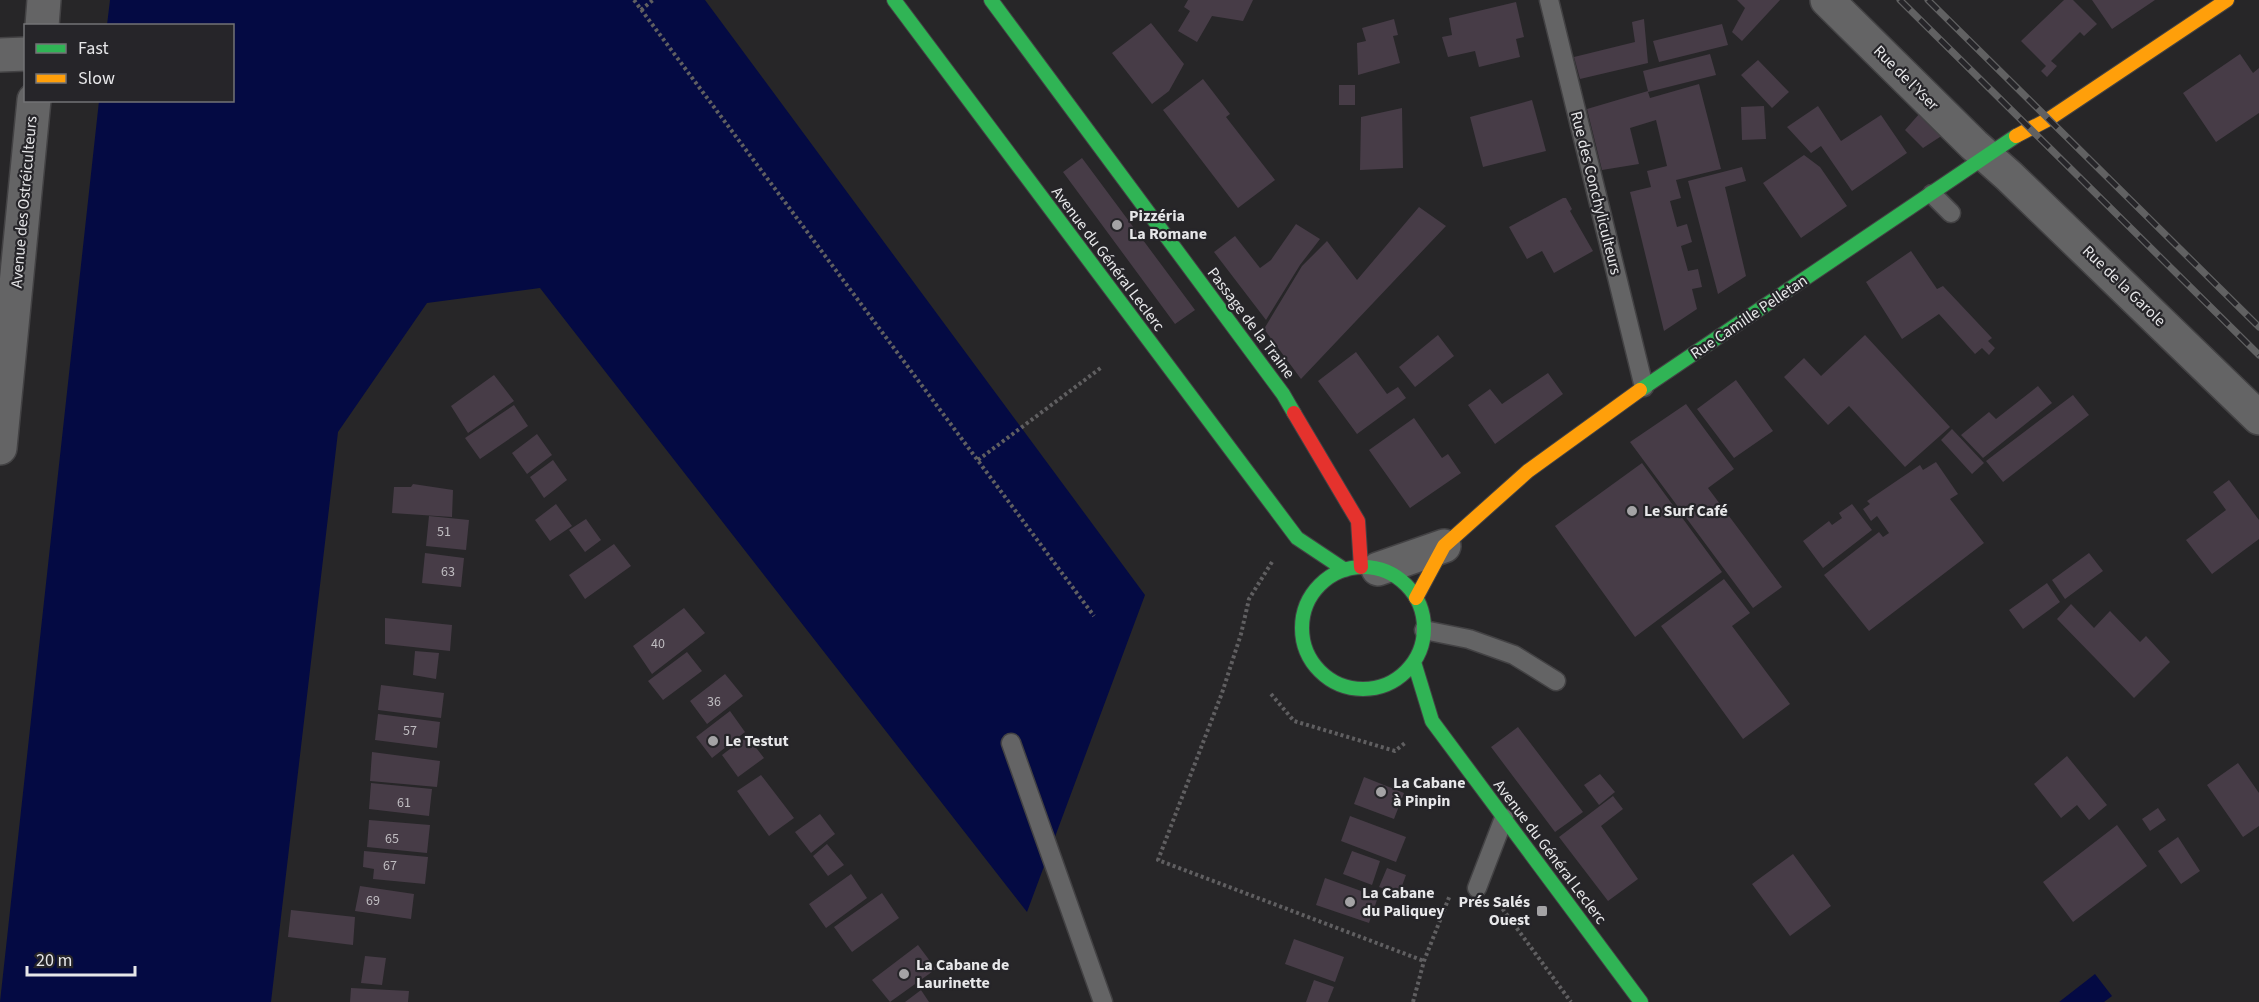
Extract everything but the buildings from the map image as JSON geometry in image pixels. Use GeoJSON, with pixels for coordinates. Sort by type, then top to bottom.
{"type":"FeatureCollection","features":[{"type":"Feature","properties":{"kind":"street"},"geometry":{"type":"LineString","coordinates":[[42,24],[44,0]]}},
{"type":"Feature","properties":{"kind":"street","name":"Avenue du Général Leclerc"},"geometry":{"type":"LineString","coordinates":[[894,0],[1297,538],[1345,570]]}},
{"type":"Feature","properties":{"kind":"street","name":"Passage de la Traine"},"geometry":{"type":"LineString","coordinates":[[991,0],[1283,394],[1358,521],[1370,568]]}},
{"type":"Feature","properties":{"kind":"street","name":"Rue de l'Yser"},"geometry":{"type":"LineString","coordinates":[[1827,0],[1986,156]]}},
{"type":"Feature","properties":{"kind":"street","name":"Rue Camille Pelletan"},"geometry":{"type":"LineString","coordinates":[[1416,598],[1444,546],[1528,471],[1644,387],[1986,156],[2067,106],[2227,0]]}},
{"type":"Feature","properties":{"kind":"street"},"geometry":{"type":"LineString","coordinates":[[0,55],[24,54]]}},
{"type":"Feature","properties":{"kind":"street","name":"Avenue des Ostréiculteurs"},"geometry":{"type":"LineString","coordinates":[[0,448],[5,362],[34,102]]}},
{"type":"Feature","properties":{"kind":"street","name":"Rue de la Garole"},"geometry":{"type":"LineString","coordinates":[[1986,156],[2018,184],[2259,418]]}},
{"type":"Feature","properties":{"kind":"street","name":"Avenue du Général Leclerc"},"geometry":{"type":"LineString","coordinates":[[1297,538],[1300,559]]}},
{"type":"Feature","properties":{"kind":"street","name":"Rue Camille Pelletan"},"geometry":{"type":"LineString","coordinates":[[1370,568],[1444,546]]}},
{"type":"Feature","properties":{"kind":"street"},"geometry":{"type":"LineString","coordinates":[[1369,689],[1387,684],[1403,675],[1414,662],[1421,647],[1424,630],[1423,614],[1416,598],[1406,585],[1393,575],[1370,568],[1345,570],[1324,582],[1308,602],[1303,619],[1303,636],[1307,652],[1318,668],[1341,684],[1369,689],[1390,699]]}},
{"type":"Feature","properties":{"kind":"street"},"geometry":{"type":"LineString","coordinates":[[1304,580],[1308,602]]}},
{"type":"Feature","properties":{"kind":"street","name":"Avenue du Général Leclerc"},"geometry":{"type":"LineString","coordinates":[[1414,662],[1432,721],[1641,1002]]}},
{"type":"Feature","properties":{"kind":"street","name":"Avenue du Général Leclerc"},"geometry":{"type":"LineString","coordinates":[[1411,710],[1432,721]]}},
{"type":"Feature","properties":{"kind":"lane","name":"Rue des Conchyliculteurs"},"geometry":{"type":"LineString","coordinates":[[1549,0],[1644,387]]}},
{"type":"Feature","properties":{"kind":"lane"},"geometry":{"type":"LineString","coordinates":[[1932,194],[1951,213]]}},
{"type":"Feature","properties":{"kind":"lane"},"geometry":{"type":"LineString","coordinates":[[1424,630],[1469,639],[1514,655],[1556,681]]}},
{"type":"Feature","properties":{"kind":"lane"},"geometry":{"type":"LineString","coordinates":[[1011,743],[1102,1002]]}},
{"type":"Feature","properties":{"kind":"lane"},"geometry":{"type":"LineString","coordinates":[[1478,883],[1504,818]]}},
{"type":"Feature","properties":{"kind":"path"},"geometry":{"type":"LineString","coordinates":[[634,0],[1094,616]]}},
{"type":"Feature","properties":{"kind":"path"},"geometry":{"type":"LineString","coordinates":[[641,9],[653,0]]}},
{"type":"Feature","properties":{"kind":"path"},"geometry":{"type":"LineString","coordinates":[[978,460],[1102,367]]}},
{"type":"Feature","properties":{"kind":"path"},"geometry":{"type":"LineString","coordinates":[[1297,538],[1266,568],[1249,599],[1241,634],[1222,693],[1158,860],[1424,962]]}},
{"type":"Feature","properties":{"kind":"path"},"geometry":{"type":"LineString","coordinates":[[1271,694],[1294,721],[1395,751],[1432,721]]}},
{"type":"Feature","properties":{"kind":"path"},"geometry":{"type":"LineString","coordinates":[[1478,883],[1571,1002]]}},
{"type":"Feature","properties":{"kind":"path"},"geometry":{"type":"LineString","coordinates":[[1413,1002],[1424,962],[1453,889]]}},
{"type":"Feature","properties":{"kind":"shaded area"},"geometry":{"type":"Polygon","coordinates":[[[110,0],[705,0],[1145,595],[1027,912],[540,288],[427,303],[338,432],[271,1002],[0,1002],[99,102],[234,102],[234,24],[107,24],[110,0]]]}},
{"type":"Feature","properties":{"kind":"shaded area"},"geometry":{"type":"Polygon","coordinates":[[[2095,974],[2112,996],[2104,1002],[2059,1002],[2095,974]]]}},
{"type":"Feature","properties":{"kind":"railway"},"geometry":{"type":"LineString","coordinates":[[1900,0],[2259,355]]}},
{"type":"Feature","properties":{"kind":"railway"},"geometry":{"type":"LineString","coordinates":[[1928,0],[2259,327]]}},
{"type":"Feature","properties":{"kind":"traffic: fast"},"geometry":{"type":"LineString","coordinates":[[894,0],[1297,538],[1345,570]]}},
{"type":"Feature","properties":{"kind":"traffic: fast"},"geometry":{"type":"LineString","coordinates":[[991,0],[1283,394],[1294,413]]}},
{"type":"Feature","properties":{"kind":"traffic: fast"},"geometry":{"type":"LineString","coordinates":[[1640,390],[2016,136]]}},
{"type":"Feature","properties":{"kind":"traffic: fast"},"geometry":{"type":"LineString","coordinates":[[1363,567],[1386,572],[1406,585],[1419,605],[1424,628],[1419,651],[1406,671],[1386,684],[1363,689],[1340,684],[1320,671],[1307,651],[1302,628],[1307,605],[1320,585],[1340,572],[1363,567]]}},
{"type":"Feature","properties":{"kind":"traffic: fast"},"geometry":{"type":"LineString","coordinates":[[1414,662],[1432,721],[1641,1002]]}},
{"type":"Feature","properties":{"kind":"traffic: slow"},"geometry":{"type":"LineString","coordinates":[[2016,136],[2049,119],[2227,0]]}},
{"type":"Feature","properties":{"kind":"traffic: slow"},"geometry":{"type":"LineString","coordinates":[[1416,598],[1444,546],[1528,471],[1640,390]]}},
{"type":"Feature","properties":{"kind":"traffic: jam"},"geometry":{"type":"LineString","coordinates":[[1294,413],[1358,521],[1361,567]]}},
{"type":"Feature","properties":{"kind":"place","name":"Pizzéria La Romane"},"geometry":{"type":"Point","coordinates":[1117,225]}},
{"type":"Feature","properties":{"kind":"place","name":"Le Surf Café"},"geometry":{"type":"Point","coordinates":[1632,511]}},
{"type":"Feature","properties":{"kind":"place","name":"Le Testut"},"geometry":{"type":"Point","coordinates":[713,741]}},
{"type":"Feature","properties":{"kind":"place","name":"La Cabane à Pinpin"},"geometry":{"type":"Point","coordinates":[1381,792]}},
{"type":"Feature","properties":{"kind":"place","name":"La Cabane du Paliquey"},"geometry":{"type":"Point","coordinates":[1350,902]}},
{"type":"Feature","properties":{"kind":"place","name":"Prés Salés Ouest"},"geometry":{"type":"Point","coordinates":[1542,911]}},
{"type":"Feature","properties":{"kind":"place","name":"La Cabane de Laurinette"},"geometry":{"type":"Point","coordinates":[904,974]}}]}
